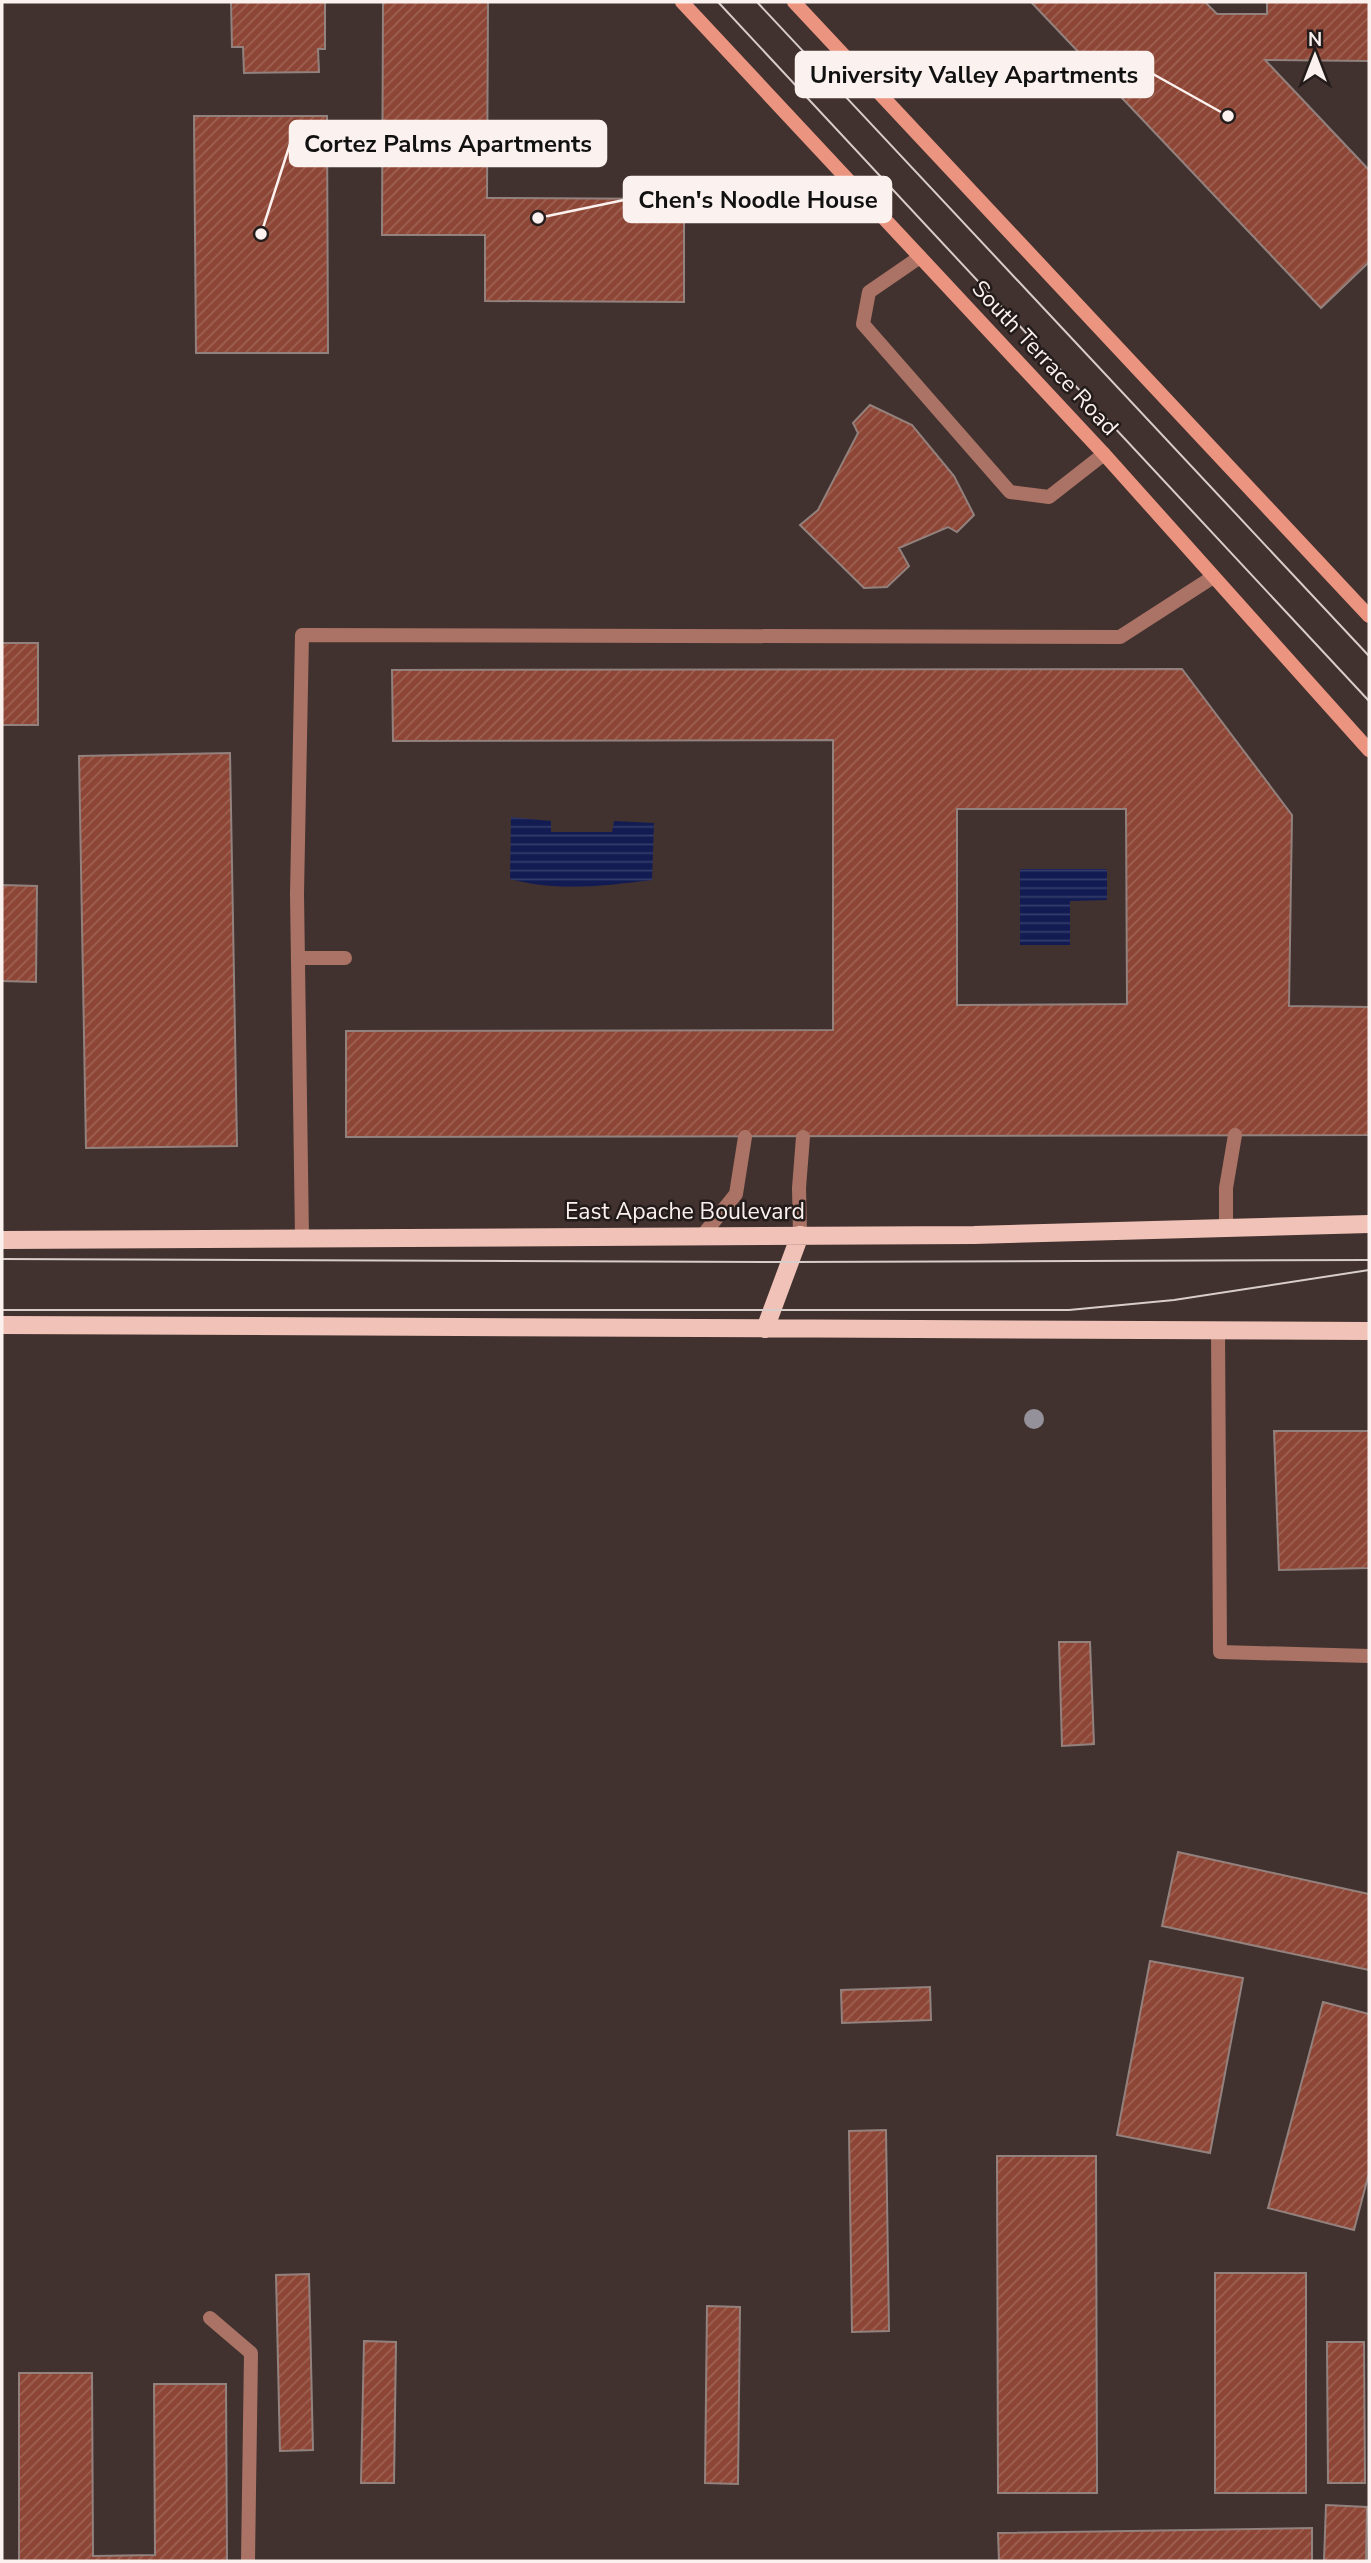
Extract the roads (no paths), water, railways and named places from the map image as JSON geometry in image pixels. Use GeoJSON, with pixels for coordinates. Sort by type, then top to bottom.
{"type":"FeatureCollection","features":[{"type":"Feature","properties":{"kind":"main road","name":"East Apache Boulevard"},"geometry":{"type":"LineString","coordinates":[[2,1240],[974,1235],[1369,1224]]}},
{"type":"Feature","properties":{"kind":"main road"},"geometry":{"type":"LineString","coordinates":[[765,1329],[800,1235]]}},
{"type":"Feature","properties":{"kind":"main road"},"geometry":{"type":"LineString","coordinates":[[2,1325],[1369,1331]]}},
{"type":"Feature","properties":{"kind":"street","name":"South Terrace Road"},"geometry":{"type":"LineString","coordinates":[[682,2],[1104,454],[1369,750]]}},
{"type":"Feature","properties":{"kind":"street"},"geometry":{"type":"LineString","coordinates":[[794,2],[1369,616]]}},
{"type":"Feature","properties":{"kind":"lane"},"geometry":{"type":"LineString","coordinates":[[920,257],[869,292],[863,324],[1010,492],[1049,497],[1104,454]]}},
{"type":"Feature","properties":{"kind":"lane"},"geometry":{"type":"LineString","coordinates":[[302,1237],[299,958],[302,635],[1119,637],[1213,577]]}},
{"type":"Feature","properties":{"kind":"lane"},"geometry":{"type":"LineString","coordinates":[[299,958],[345,958]]}},
{"type":"Feature","properties":{"kind":"lane"},"geometry":{"type":"LineString","coordinates":[[1226,1228],[1226,1188],[1234,1135]]}},
{"type":"Feature","properties":{"kind":"lane"},"geometry":{"type":"LineString","coordinates":[[703,1235],[736,1194],[744,1137]]}},
{"type":"Feature","properties":{"kind":"lane"},"geometry":{"type":"LineString","coordinates":[[800,1235],[799,1188],[803,1137]]}},
{"type":"Feature","properties":{"kind":"lane"},"geometry":{"type":"LineString","coordinates":[[1218,1331],[1220,1651],[1369,1656]]}},
{"type":"Feature","properties":{"kind":"lane"},"geometry":{"type":"LineString","coordinates":[[210,2318],[251,2353],[248,2561]]}},
{"type":"Feature","properties":{"kind":"tram line"},"geometry":{"type":"LineString","coordinates":[[718,2],[1369,701]]}},
{"type":"Feature","properties":{"kind":"tram line"},"geometry":{"type":"LineString","coordinates":[[757,2],[1369,656]]}},
{"type":"Feature","properties":{"kind":"tram line"},"geometry":{"type":"LineString","coordinates":[[2,1259],[790,1262],[1369,1260]]}},
{"type":"Feature","properties":{"kind":"tram line"},"geometry":{"type":"LineString","coordinates":[[2,1310],[1069,1310],[1174,1300],[1369,1270]]}},
{"type":"Feature","properties":{"kind":"place","name":"University Valley Apartments"},"geometry":{"type":"Point","coordinates":[1228,116]}},
{"type":"Feature","properties":{"kind":"place","name":"Chen's Noodle House"},"geometry":{"type":"Point","coordinates":[538,218]}},
{"type":"Feature","properties":{"kind":"place","name":"Cortez Palms Apartments"},"geometry":{"type":"Point","coordinates":[261,234]}}]}
